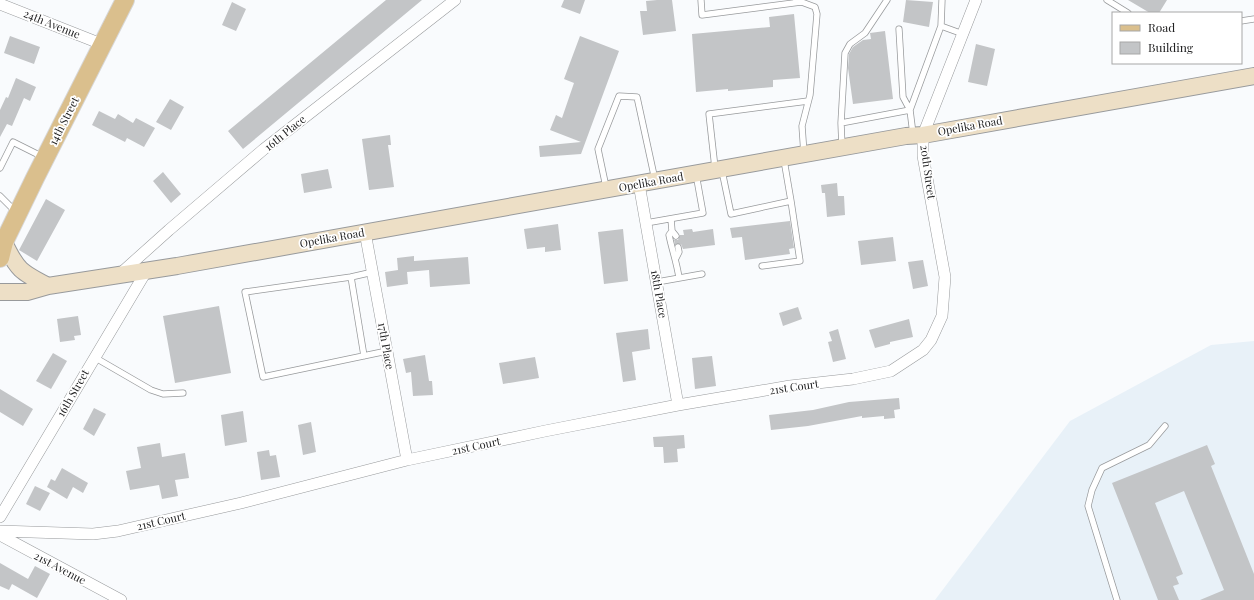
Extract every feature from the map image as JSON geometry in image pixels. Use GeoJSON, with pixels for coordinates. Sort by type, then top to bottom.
{"type":"FeatureCollection","features":[{"type":"Feature","properties":{"kind":"main road","name":"14th Street"},"geometry":{"type":"LineString","coordinates":[[1,249],[125,0]]}},
{"type":"Feature","properties":{"kind":"main road","name":"Opelika Road"},"geometry":{"type":"LineString","coordinates":[[0,292],[17,292],[147,270],[1254,76]]}},
{"type":"Feature","properties":{"kind":"main road"},"geometry":{"type":"LineString","coordinates":[[1,249],[24,274],[48,286]]}},
{"type":"Feature","properties":{"kind":"main road","name":"Opelika Road"},"geometry":{"type":"LineString","coordinates":[[0,282],[25,282],[48,286]]}},
{"type":"Feature","properties":{"kind":"main road"},"geometry":{"type":"LineString","coordinates":[[0,300],[17,292]]}},
{"type":"Feature","properties":{"kind":"street","name":"16th Place"},"geometry":{"type":"LineString","coordinates":[[121,274],[169,230],[264,149],[455,0]]}},
{"type":"Feature","properties":{"kind":"street","name":"20th Street"},"geometry":{"type":"LineString","coordinates":[[937,329],[942,316],[945,277],[918,135],[963,34],[976,0]]}},
{"type":"Feature","properties":{"kind":"street","name":"24th Avenue"},"geometry":{"type":"LineString","coordinates":[[0,4],[104,44]]}},
{"type":"Feature","properties":{"kind":"street","name":"18th Place"},"geometry":{"type":"LineString","coordinates":[[639,184],[678,405]]}},
{"type":"Feature","properties":{"kind":"street","name":"17th Place"},"geometry":{"type":"LineString","coordinates":[[365,232],[407,460]]}},
{"type":"Feature","properties":{"kind":"street","name":"16th Street"},"geometry":{"type":"LineString","coordinates":[[0,517],[147,270]]}},
{"type":"Feature","properties":{"kind":"street","name":"21st Court"},"geometry":{"type":"LineString","coordinates":[[0,531],[92,534],[118,531],[241,503],[407,460],[678,405],[790,386],[853,379],[891,371],[923,350],[937,329]]}},
{"type":"Feature","properties":{"kind":"street","name":"21st Avenue"},"geometry":{"type":"LineString","coordinates":[[0,535],[121,600]]}},
{"type":"Feature","properties":{"kind":"lane"},"geometry":{"type":"LineString","coordinates":[[700,0],[702,15],[798,1],[815,7],[817,14],[808,101],[802,126],[804,154]]}},
{"type":"Feature","properties":{"kind":"lane"},"geometry":{"type":"LineString","coordinates":[[842,147],[845,53],[850,44],[865,33],[887,0]]}},
{"type":"Feature","properties":{"kind":"lane"},"geometry":{"type":"LineString","coordinates":[[910,110],[941,26],[942,0]]}},
{"type":"Feature","properties":{"kind":"lane"},"geometry":{"type":"LineString","coordinates":[[1107,0],[1126,12]]}},
{"type":"Feature","properties":{"kind":"lane"},"geometry":{"type":"LineString","coordinates":[[1242,21],[1254,19]]}},
{"type":"Feature","properties":{"kind":"lane"},"geometry":{"type":"LineString","coordinates":[[941,26],[963,34]]}},
{"type":"Feature","properties":{"kind":"lane"},"geometry":{"type":"LineString","coordinates":[[899,29],[903,97],[910,110],[918,135]]}},
{"type":"Feature","properties":{"kind":"lane"},"geometry":{"type":"LineString","coordinates":[[606,190],[598,149],[619,96],[637,97],[656,180]]}},
{"type":"Feature","properties":{"kind":"lane"},"geometry":{"type":"LineString","coordinates":[[791,201],[730,214],[708,114],[808,101]]}},
{"type":"Feature","properties":{"kind":"lane"},"geometry":{"type":"LineString","coordinates":[[842,123],[910,110]]}},
{"type":"Feature","properties":{"kind":"lane"},"geometry":{"type":"LineString","coordinates":[[0,168],[13,142],[46,158]]}},
{"type":"Feature","properties":{"kind":"lane"},"geometry":{"type":"LineString","coordinates":[[762,266],[800,261],[783,158]]}},
{"type":"Feature","properties":{"kind":"lane"},"geometry":{"type":"LineString","coordinates":[[646,223],[703,213],[696,173]]}},
{"type":"Feature","properties":{"kind":"lane"},"geometry":{"type":"LineString","coordinates":[[0,196],[18,214]]}},
{"type":"Feature","properties":{"kind":"lane"},"geometry":{"type":"LineString","coordinates":[[671,219],[674,233],[669,235],[673,253],[676,258],[679,278]]}},
{"type":"Feature","properties":{"kind":"lane"},"geometry":{"type":"LineString","coordinates":[[676,258],[679,252],[678,247]]}},
{"type":"Feature","properties":{"kind":"lane"},"geometry":{"type":"LineString","coordinates":[[373,272],[351,277],[245,292],[263,377],[387,351]]}},
{"type":"Feature","properties":{"kind":"lane"},"geometry":{"type":"LineString","coordinates":[[657,282],[702,274]]}},
{"type":"Feature","properties":{"kind":"lane"},"geometry":{"type":"LineString","coordinates":[[351,277],[364,356]]}},
{"type":"Feature","properties":{"kind":"lane"},"geometry":{"type":"LineString","coordinates":[[94,357],[151,390],[163,394],[183,393]]}},
{"type":"Feature","properties":{"kind":"lane"},"geometry":{"type":"LineString","coordinates":[[1117,600],[1088,506],[1092,490],[1102,468],[1149,445],[1165,426]]}},
{"type":"Feature","properties":{"kind":"shaded area"},"geometry":{"type":"Polygon","coordinates":[[[1254,341],[1254,600],[935,600],[1070,421],[1211,345],[1254,341]]]}},
{"type":"Feature","properties":{"kind":"building"},"geometry":{"type":"Polygon","coordinates":[[[386,0],[422,0],[243,149],[228,131],[386,0]]]}},
{"type":"Feature","properties":{"kind":"building"},"geometry":{"type":"Polygon","coordinates":[[[564,0],[585,0],[580,14],[561,7],[564,0]]]}},
{"type":"Feature","properties":{"kind":"building"},"geometry":{"type":"Polygon","coordinates":[[[672,0],[676,31],[643,35],[640,11],[647,11],[646,1],[672,0]]]}},
{"type":"Feature","properties":{"kind":"building"},"geometry":{"type":"Polygon","coordinates":[[[906,0],[933,2],[929,27],[903,22],[906,0]]]}},
{"type":"Feature","properties":{"kind":"building"},"geometry":{"type":"Polygon","coordinates":[[[1128,0],[1167,0],[1160,12],[1148,12],[1128,0]]]}},
{"type":"Feature","properties":{"kind":"building"},"geometry":{"type":"Polygon","coordinates":[[[232,2],[246,9],[236,31],[222,25],[232,2]]]}},
{"type":"Feature","properties":{"kind":"building"},"geometry":{"type":"Polygon","coordinates":[[[794,14],[800,78],[773,80],[773,87],[696,92],[692,34],[770,27],[769,17],[794,14]]]}},
{"type":"Feature","properties":{"kind":"building"},"geometry":{"type":"Polygon","coordinates":[[[885,31],[893,99],[853,104],[848,68],[849,54],[853,47],[863,40],[871,39],[870,33],[885,31]]]}},
{"type":"Feature","properties":{"kind":"building"},"geometry":{"type":"Polygon","coordinates":[[[10,36],[40,47],[34,64],[4,53],[10,36]]]}},
{"type":"Feature","properties":{"kind":"building"},"geometry":{"type":"Polygon","coordinates":[[[580,36],[619,51],[581,154],[540,157],[539,146],[581,142],[550,130],[556,115],[562,118],[574,83],[564,79],[580,36]]]}},
{"type":"Feature","properties":{"kind":"building"},"geometry":{"type":"Polygon","coordinates":[[[976,44],[995,49],[987,86],[968,82],[976,44]]]}},
{"type":"Feature","properties":{"kind":"building"},"geometry":{"type":"Polygon","coordinates":[[[16,78],[36,87],[30,101],[24,98],[12,126],[7,124],[0,137],[0,110],[6,97],[8,98],[16,78]]]}},
{"type":"Feature","properties":{"kind":"building"},"geometry":{"type":"Polygon","coordinates":[[[170,99],[184,107],[171,130],[156,122],[170,99]]]}},
{"type":"Feature","properties":{"kind":"building"},"geometry":{"type":"Polygon","coordinates":[[[99,111],[115,119],[118,114],[133,123],[136,118],[155,128],[144,147],[127,138],[125,142],[92,125],[99,111]]]}},
{"type":"Feature","properties":{"kind":"building"},"geometry":{"type":"Polygon","coordinates":[[[390,135],[391,145],[388,145],[394,187],[369,190],[362,139],[390,135]]]}},
{"type":"Feature","properties":{"kind":"building"},"geometry":{"type":"Polygon","coordinates":[[[328,169],[332,188],[304,193],[301,174],[328,169]]]}},
{"type":"Feature","properties":{"kind":"building"},"geometry":{"type":"Polygon","coordinates":[[[163,172],[181,194],[171,203],[153,181],[163,172]]]}},
{"type":"Feature","properties":{"kind":"building"},"geometry":{"type":"Polygon","coordinates":[[[837,183],[838,196],[844,196],[845,215],[827,217],[825,193],[822,193],[821,185],[837,183]]]}},
{"type":"Feature","properties":{"kind":"building"},"geometry":{"type":"Polygon","coordinates":[[[46,199],[65,210],[37,261],[19,250],[46,199]]]}},
{"type":"Feature","properties":{"kind":"building"},"geometry":{"type":"Polygon","coordinates":[[[790,221],[794,248],[789,249],[790,254],[745,260],[742,237],[732,238],[730,228],[790,221]]]}},
{"type":"Feature","properties":{"kind":"building"},"geometry":{"type":"Polygon","coordinates":[[[558,224],[561,250],[545,252],[545,247],[527,249],[524,229],[558,224]]]}},
{"type":"Feature","properties":{"kind":"building"},"geometry":{"type":"Polygon","coordinates":[[[623,229],[628,281],[604,284],[598,232],[623,229]]]}},
{"type":"Feature","properties":{"kind":"building"},"geometry":{"type":"Polygon","coordinates":[[[692,229],[693,232],[713,229],[715,245],[683,249],[681,244],[675,244],[674,240],[678,240],[680,235],[684,235],[683,230],[692,229]]]}},
{"type":"Feature","properties":{"kind":"building"},"geometry":{"type":"Polygon","coordinates":[[[893,237],[896,261],[861,265],[858,241],[893,237]]]}},
{"type":"Feature","properties":{"kind":"building"},"geometry":{"type":"Polygon","coordinates":[[[414,256],[414,261],[468,257],[470,284],[430,287],[429,270],[407,272],[408,284],[387,287],[385,272],[398,270],[397,258],[414,256]]]}},
{"type":"Feature","properties":{"kind":"building"},"geometry":{"type":"Polygon","coordinates":[[[923,260],[928,286],[913,289],[908,262],[923,260]]]}},
{"type":"Feature","properties":{"kind":"building"},"geometry":{"type":"Polygon","coordinates":[[[219,306],[231,373],[175,383],[163,316],[219,306]]]}},
{"type":"Feature","properties":{"kind":"building"},"geometry":{"type":"Polygon","coordinates":[[[798,307],[802,319],[783,326],[779,313],[798,307]]]}},
{"type":"Feature","properties":{"kind":"building"},"geometry":{"type":"Polygon","coordinates":[[[78,316],[81,335],[74,336],[75,340],[60,342],[57,319],[78,316]]]}},
{"type":"Feature","properties":{"kind":"building"},"geometry":{"type":"Polygon","coordinates":[[[909,319],[913,337],[890,342],[890,344],[875,348],[869,330],[909,319]]]}},
{"type":"Feature","properties":{"kind":"building"},"geometry":{"type":"Polygon","coordinates":[[[648,329],[650,349],[632,352],[636,380],[623,382],[616,333],[648,329]]]}},
{"type":"Feature","properties":{"kind":"building"},"geometry":{"type":"Polygon","coordinates":[[[838,329],[846,359],[833,362],[828,342],[832,341],[829,332],[838,329]]]}},
{"type":"Feature","properties":{"kind":"building"},"geometry":{"type":"Polygon","coordinates":[[[53,353],[67,361],[51,389],[36,381],[53,353]]]}},
{"type":"Feature","properties":{"kind":"building"},"geometry":{"type":"Polygon","coordinates":[[[425,355],[429,381],[432,381],[433,395],[413,396],[411,372],[406,373],[403,359],[425,355]]]}},
{"type":"Feature","properties":{"kind":"building"},"geometry":{"type":"Polygon","coordinates":[[[712,356],[716,386],[695,389],[692,358],[712,356]]]}},
{"type":"Feature","properties":{"kind":"building"},"geometry":{"type":"Polygon","coordinates":[[[535,357],[539,378],[503,384],[499,363],[535,357]]]}},
{"type":"Feature","properties":{"kind":"building"},"geometry":{"type":"Polygon","coordinates":[[[0,389],[33,409],[23,426],[0,412],[0,389]]]}},
{"type":"Feature","properties":{"kind":"building"},"geometry":{"type":"Polygon","coordinates":[[[899,398],[900,409],[894,410],[895,418],[884,419],[884,416],[862,418],[862,416],[808,426],[771,430],[769,415],[813,410],[849,402],[899,398]]]}},
{"type":"Feature","properties":{"kind":"building"},"geometry":{"type":"Polygon","coordinates":[[[94,408],[106,414],[94,436],[83,429],[94,408]]]}},
{"type":"Feature","properties":{"kind":"building"},"geometry":{"type":"Polygon","coordinates":[[[243,411],[247,442],[225,446],[221,415],[243,411]]]}},
{"type":"Feature","properties":{"kind":"building"},"geometry":{"type":"Polygon","coordinates":[[[311,422],[316,452],[303,455],[298,425],[311,422]]]}},
{"type":"Feature","properties":{"kind":"building"},"geometry":{"type":"Polygon","coordinates":[[[684,435],[685,448],[677,449],[678,462],[664,463],[663,447],[654,447],[653,437],[684,435]]]}},
{"type":"Feature","properties":{"kind":"building"},"geometry":{"type":"Polygon","coordinates":[[[160,443],[162,457],[185,453],[189,478],[175,480],[178,496],[162,499],[159,485],[130,490],[126,471],[141,468],[137,447],[160,443]]]}},
{"type":"Feature","properties":{"kind":"building"},"geometry":{"type":"Polygon","coordinates":[[[1207,445],[1215,464],[1211,466],[1254,574],[1254,600],[1200,600],[1224,590],[1184,491],[1155,503],[1183,574],[1176,577],[1179,584],[1173,586],[1179,600],[1158,600],[1112,483],[1207,445]]]}},
{"type":"Feature","properties":{"kind":"building"},"geometry":{"type":"Polygon","coordinates":[[[269,450],[270,456],[276,455],[280,477],[261,480],[257,452],[269,450]]]}},
{"type":"Feature","properties":{"kind":"building"},"geometry":{"type":"Polygon","coordinates":[[[62,468],[88,483],[83,493],[73,487],[67,499],[47,487],[51,479],[55,481],[62,468]]]}},
{"type":"Feature","properties":{"kind":"building"},"geometry":{"type":"Polygon","coordinates":[[[35,486],[50,493],[40,511],[26,504],[35,486]]]}},
{"type":"Feature","properties":{"kind":"building"},"geometry":{"type":"Polygon","coordinates":[[[0,563],[28,579],[35,566],[50,574],[37,598],[12,584],[9,590],[0,586],[0,563]]]}}]}
